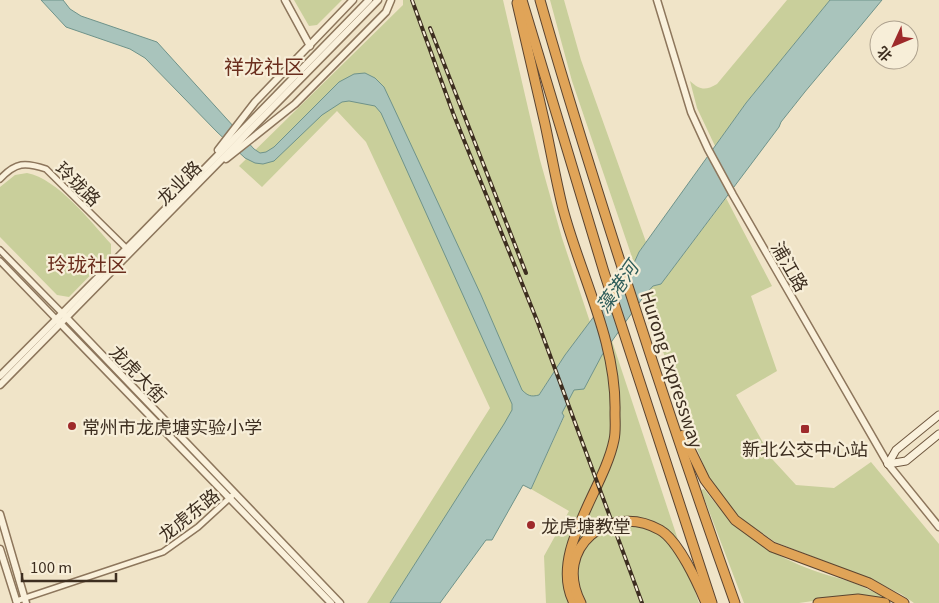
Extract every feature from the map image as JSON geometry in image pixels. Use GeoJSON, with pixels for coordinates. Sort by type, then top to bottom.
{"type":"FeatureCollection","features":[{"type":"Feature","properties":{"kind":"highway"},"geometry":{"type":"LineString","coordinates":[[516,0],[563,208],[610,355],[616,398],[615,439],[602,477],[569,552],[567,574],[569,589],[574,603]]}},
{"type":"Feature","properties":{"kind":"highway","name":"Hurong Expressway"},"geometry":{"type":"LineString","coordinates":[[522,0],[604,272],[709,602]]}},
{"type":"Feature","properties":{"kind":"highway"},"geometry":{"type":"LineString","coordinates":[[540,0],[564,85],[618,254],[684,438],[705,480],[735,520],[772,547],[869,583],[904,603]]}},
{"type":"Feature","properties":{"kind":"highway","name":"Hurong Expressway"},"geometry":{"type":"LineString","coordinates":[[642,323],[734,599]]}},
{"type":"Feature","properties":{"kind":"highway"},"geometry":{"type":"LineString","coordinates":[[581,603],[576,592],[573,566],[577,554],[587,537],[598,529],[617,523],[641,522],[662,530],[675,545],[709,602]]}},
{"type":"Feature","properties":{"kind":"highway"},"geometry":{"type":"LineString","coordinates":[[818,603],[858,599],[885,603]]}},
{"type":"Feature","properties":{"kind":"main road"},"geometry":{"type":"LineString","coordinates":[[888,464],[896,450],[939,415]]}},
{"type":"Feature","properties":{"kind":"main road"},"geometry":{"type":"LineString","coordinates":[[888,464],[906,461],[939,434]]}},
{"type":"Feature","properties":{"kind":"street"},"geometry":{"type":"LineString","coordinates":[[285,0],[310,46]]}},
{"type":"Feature","properties":{"kind":"street"},"geometry":{"type":"LineString","coordinates":[[245,131],[255,102],[353,0]]}},
{"type":"Feature","properties":{"kind":"street","name":"龙业路"},"geometry":{"type":"LineString","coordinates":[[0,376],[58,321],[229,148],[369,0]]}},
{"type":"Feature","properties":{"kind":"street"},"geometry":{"type":"LineString","coordinates":[[229,148],[245,131],[295,104],[386,12],[392,0]]}},
{"type":"Feature","properties":{"kind":"street","name":"浦江路"},"geometry":{"type":"LineString","coordinates":[[657,0],[691,112],[708,149],[888,464],[939,527]]}},
{"type":"Feature","properties":{"kind":"street","name":"龙业路"},"geometry":{"type":"LineString","coordinates":[[245,131],[377,1]]}},
{"type":"Feature","properties":{"kind":"street","name":"玲珑路"},"geometry":{"type":"LineString","coordinates":[[0,179],[19,164],[31,164],[46,169],[128,250]]}},
{"type":"Feature","properties":{"kind":"street","name":"龙虎大街"},"geometry":{"type":"LineString","coordinates":[[0,250],[64,315],[331,603]]}},
{"type":"Feature","properties":{"kind":"street","name":"龙虎大街"},"geometry":{"type":"LineString","coordinates":[[0,261],[231,496],[340,603]]}},
{"type":"Feature","properties":{"kind":"street","name":"龙业路"},"geometry":{"type":"LineString","coordinates":[[0,385],[58,321]]}},
{"type":"Feature","properties":{"kind":"street","name":"龙虎东路"},"geometry":{"type":"LineString","coordinates":[[16,602],[25,601],[163,552],[198,527],[231,496]]}},
{"type":"Feature","properties":{"kind":"street"},"geometry":{"type":"LineString","coordinates":[[0,514],[25,601]]}},
{"type":"Feature","properties":{"kind":"street"},"geometry":{"type":"LineString","coordinates":[[0,549],[16,602]]}},
{"type":"Feature","properties":{"kind":"green space"},"geometry":{"type":"Polygon","coordinates":[[[294,0],[342,0],[317,25],[309,26],[294,0]]]}},
{"type":"Feature","properties":{"kind":"green space"},"geometry":{"type":"Polygon","coordinates":[[[403,0],[503,0],[540,160],[562,238],[590,322],[565,355],[515,431],[504,425],[390,603],[367,603],[490,408],[366,142],[337,111],[262,187],[239,166],[403,5],[403,0]]]}},
{"type":"Feature","properties":{"kind":"green space"},"geometry":{"type":"Polygon","coordinates":[[[550,0],[564,0],[581,60],[646,242],[634,263],[572,81],[550,0]]]}},
{"type":"Feature","properties":{"kind":"green space"},"geometry":{"type":"Polygon","coordinates":[[[787,0],[830,0],[746,103],[715,146],[697,108],[690,81],[703,88],[709,88],[717,84],[787,0]]]}},
{"type":"Feature","properties":{"kind":"green space"},"geometry":{"type":"Polygon","coordinates":[[[27,173],[39,177],[62,192],[111,244],[111,254],[69,297],[57,295],[0,237],[0,187],[15,175],[27,173]]]}},
{"type":"Feature","properties":{"kind":"green space"},"geometry":{"type":"Polygon","coordinates":[[[726,198],[772,286],[751,296],[777,371],[736,395],[773,460],[796,485],[834,488],[871,462],[939,544],[939,603],[914,603],[901,594],[866,577],[775,542],[739,517],[708,476],[693,439],[644,296],[653,286],[661,284],[726,198]]]}},
{"type":"Feature","properties":{"kind":"green space"},"geometry":{"type":"Polygon","coordinates":[[[612,341],[699,603],[546,603],[544,556],[569,511],[531,489],[564,417],[562,413],[574,389],[584,389],[602,355],[612,341]]]}},
{"type":"Feature","properties":{"kind":"green space"},"geometry":{"type":"Polygon","coordinates":[[[704,489],[733,522],[767,548],[807,568],[860,585],[887,600],[854,595],[799,603],[744,603],[701,490],[704,489]]]}},
{"type":"Feature","properties":{"kind":"water"},"geometry":{"type":"Polygon","coordinates":[[[41,0],[63,0],[70,9],[81,16],[157,42],[254,149],[260,153],[274,147],[339,82],[354,74],[365,73],[375,78],[384,87],[481,295],[522,390],[530,396],[534,396],[539,395],[565,355],[634,263],[639,252],[746,103],[830,0],[882,0],[781,122],[661,284],[653,286],[644,296],[602,355],[584,389],[574,390],[562,413],[564,416],[531,489],[523,485],[492,540],[486,540],[440,603],[390,603],[504,424],[512,410],[512,404],[381,113],[375,106],[349,101],[342,102],[322,115],[274,161],[263,164],[255,163],[245,158],[217,132],[145,58],[130,49],[66,27],[41,0]]]}},
{"type":"Feature","properties":{"kind":"railway"},"geometry":{"type":"LineString","coordinates":[[412,0],[453,113],[538,323],[642,603]]}},
{"type":"Feature","properties":{"kind":"railway"},"geometry":{"type":"LineString","coordinates":[[430,28],[526,273]]}},
{"type":"Feature","properties":{"kind":"place","name":"常州市龙虎塘实验小学"},"geometry":{"type":"Point","coordinates":[72,426]}},
{"type":"Feature","properties":{"kind":"place","name":"新北公交中心站"},"geometry":{"type":"Point","coordinates":[805,429]}},
{"type":"Feature","properties":{"kind":"place","name":"龙虎塘教堂"},"geometry":{"type":"Point","coordinates":[531,525]}},
{"type":"Feature","properties":{"kind":"district","name":"祥龙社区"},"geometry":{"type":"Point","coordinates":[264,65]}},
{"type":"Feature","properties":{"kind":"district","name":"玲珑社区"},"geometry":{"type":"Point","coordinates":[87,263]}},
{"type":"Feature","properties":{"kind":"water label","name":"藻港河"},"geometry":{"type":"Point","coordinates":[616,286]}}]}
